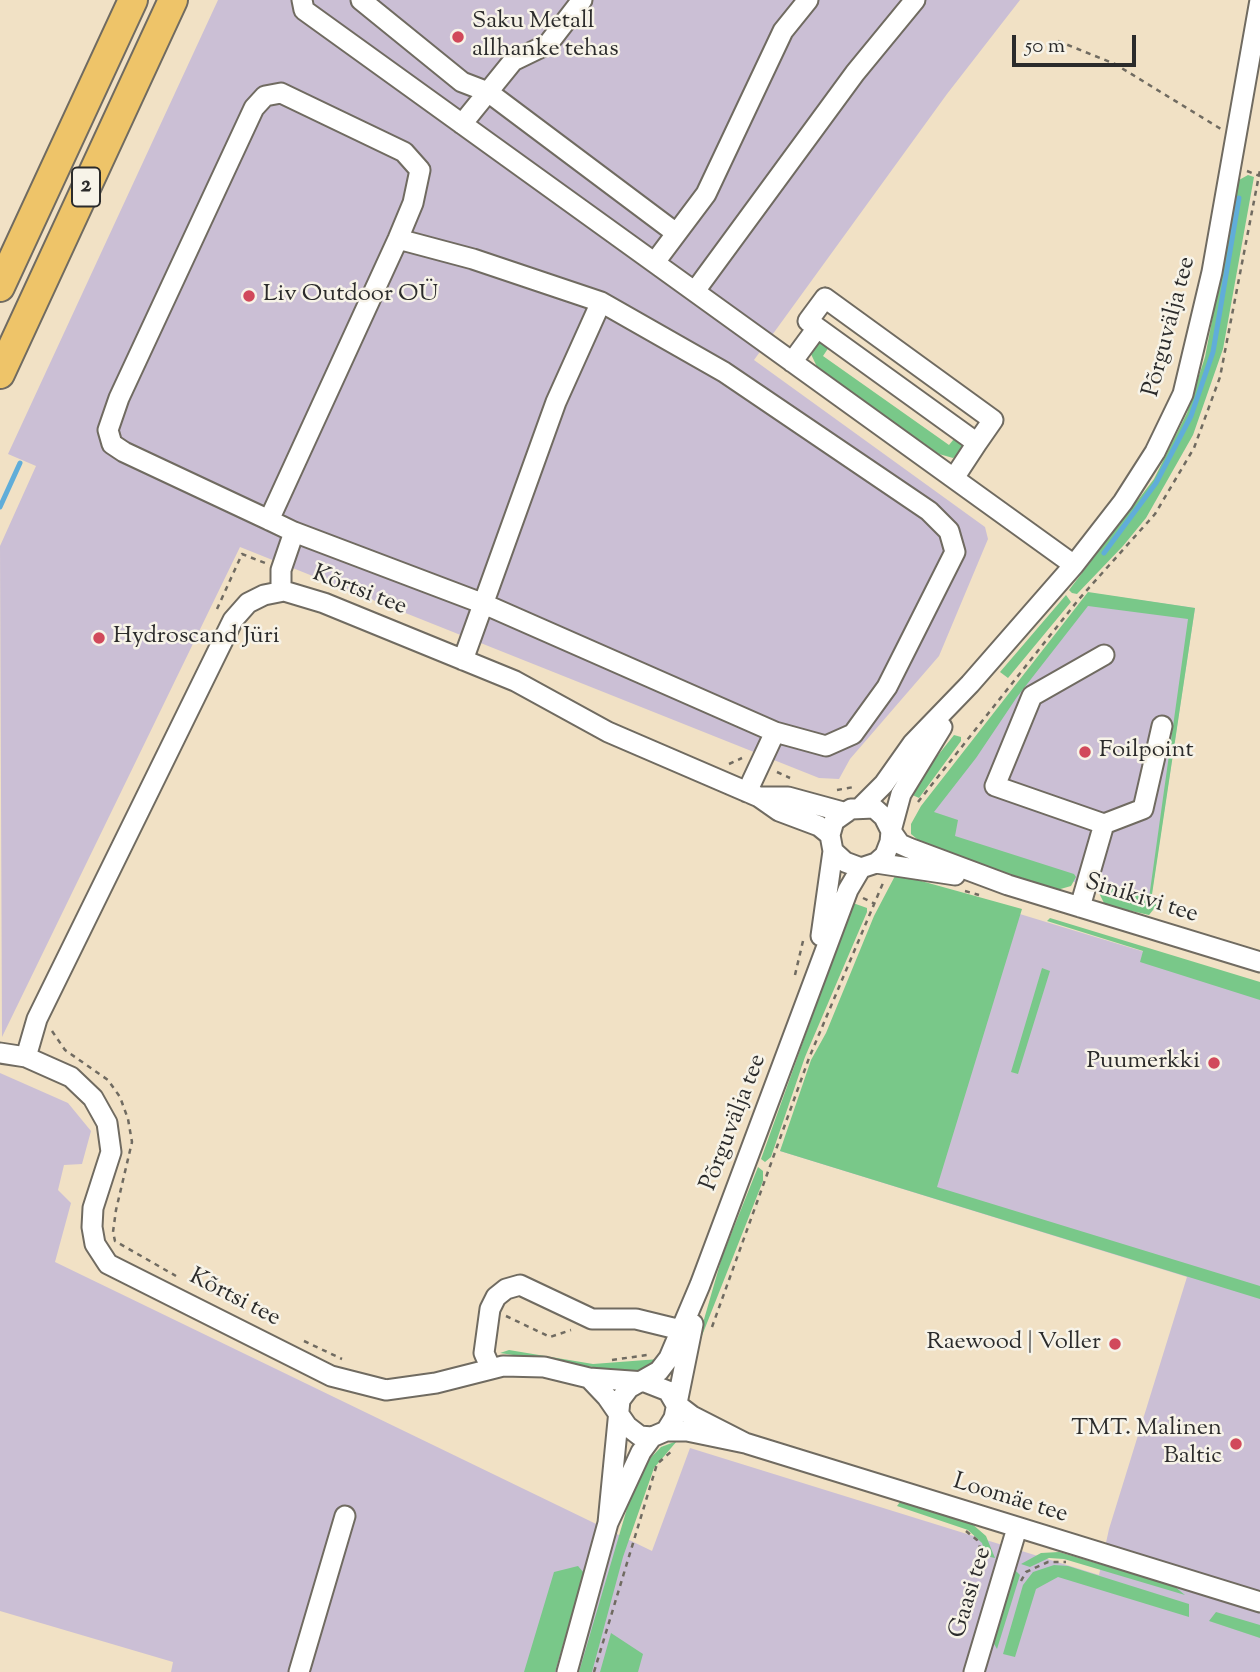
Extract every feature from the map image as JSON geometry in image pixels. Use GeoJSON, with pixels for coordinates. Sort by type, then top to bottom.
{"type":"FeatureCollection","features":[{"type":"Feature","properties":{"kind":"highway","name":"2"},"geometry":{"type":"LineString","coordinates":[[0,288],[133,0]]}},
{"type":"Feature","properties":{"kind":"highway","name":"2"},"geometry":{"type":"LineString","coordinates":[[0,374],[173,0]]}},
{"type":"Feature","properties":{"kind":"street"},"geometry":{"type":"LineString","coordinates":[[302,0],[304,10],[1074,565]]}},
{"type":"Feature","properties":{"kind":"street"},"geometry":{"type":"LineString","coordinates":[[361,0],[461,82],[488,92],[676,233]]}},
{"type":"Feature","properties":{"kind":"street"},"geometry":{"type":"LineString","coordinates":[[462,124],[513,61],[548,44],[582,0]]}},
{"type":"Feature","properties":{"kind":"street"},"geometry":{"type":"LineString","coordinates":[[655,262],[706,194],[783,31],[808,0]]}},
{"type":"Feature","properties":{"kind":"street"},"geometry":{"type":"LineString","coordinates":[[695,291],[855,73],[915,0]]}},
{"type":"Feature","properties":{"kind":"street","name":"Põrguvälja tee"},"geometry":{"type":"LineString","coordinates":[[862,806],[884,784],[913,743],[970,684],[1074,565],[1123,502],[1155,452],[1183,394],[1212,272],[1260,0]]}},
{"type":"Feature","properties":{"kind":"street"},"geometry":{"type":"LineString","coordinates":[[269,520],[398,239],[413,203],[420,170],[404,152],[281,93],[265,96],[248,121],[119,398],[108,430],[112,444],[124,452],[269,520],[294,531],[484,604],[775,732],[826,746],[853,734],[887,687],[955,552],[949,531],[929,511],[724,372],[601,302],[473,260],[398,239]]}},
{"type":"Feature","properties":{"kind":"street"},"geometry":{"type":"LineString","coordinates":[[954,478],[993,420],[825,299],[808,321],[977,443]]}},
{"type":"Feature","properties":{"kind":"street"},"geometry":{"type":"LineString","coordinates":[[464,660],[556,402],[601,302]]}},
{"type":"Feature","properties":{"kind":"street"},"geometry":{"type":"LineString","coordinates":[[792,362],[817,328]]}},
{"type":"Feature","properties":{"kind":"street"},"geometry":{"type":"LineString","coordinates":[[281,591],[281,570],[294,531]]}},
{"type":"Feature","properties":{"kind":"street","name":"Kõrtsi tee"},"geometry":{"type":"LineString","coordinates":[[26,1058],[37,1019],[233,620],[248,603],[281,591],[324,603],[515,681],[608,732],[753,795],[779,811],[819,826],[831,843]]}},
{"type":"Feature","properties":{"kind":"street"},"geometry":{"type":"LineString","coordinates":[[1104,655],[1032,696],[995,786],[1104,824],[1143,809],[1162,726]]}},
{"type":"Feature","properties":{"kind":"street","name":"Põrguvälja tee"},"geometry":{"type":"LineString","coordinates":[[891,831],[909,799],[920,758],[970,684]]}},
{"type":"Feature","properties":{"kind":"street"},"geometry":{"type":"LineString","coordinates":[[753,795],[758,764],[775,732]]}},
{"type":"Feature","properties":{"kind":"street","name":"Kõrtsi tee"},"geometry":{"type":"LineString","coordinates":[[753,795],[788,797],[843,812]]}},
{"type":"Feature","properties":{"kind":"street"},"geometry":{"type":"LineString","coordinates":[[862,806],[874,808],[884,817],[891,831],[885,855],[874,870],[845,862],[831,843],[834,821],[843,812],[862,806]]}},
{"type":"Feature","properties":{"kind":"street"},"geometry":{"type":"LineString","coordinates":[[1080,907],[1104,824]]}},
{"type":"Feature","properties":{"kind":"street","name":"Sinikivi tee"},"geometry":{"type":"LineString","coordinates":[[891,831],[900,844],[1008,885],[1260,962]]}},
{"type":"Feature","properties":{"kind":"street","name":"Põrguvälja tee"},"geometry":{"type":"LineString","coordinates":[[814,977],[831,843]]}},
{"type":"Feature","properties":{"kind":"street","name":"Põrguvälja tee"},"geometry":{"type":"LineString","coordinates":[[645,1382],[669,1358],[700,1285],[848,890],[874,870]]}},
{"type":"Feature","properties":{"kind":"street","name":"Sinikivi tee"},"geometry":{"type":"LineString","coordinates":[[874,870],[1008,885]]}},
{"type":"Feature","properties":{"kind":"street","name":"Kõrtsi tee"},"geometry":{"type":"LineString","coordinates":[[0,1052],[26,1058],[71,1077],[93,1098],[107,1123],[111,1152],[93,1208],[92,1227],[95,1244],[108,1264],[331,1376],[386,1390],[503,1366],[544,1367],[589,1378],[645,1382]]}},
{"type":"Feature","properties":{"kind":"street"},"geometry":{"type":"LineString","coordinates":[[491,1369],[484,1353],[491,1309],[496,1297],[506,1289],[520,1285],[592,1319],[636,1319],[681,1330]]}},
{"type":"Feature","properties":{"kind":"street","name":"Põrguvälja tee"},"geometry":{"type":"LineString","coordinates":[[675,1403],[700,1285]]}},
{"type":"Feature","properties":{"kind":"street"},"geometry":{"type":"LineString","coordinates":[[589,1378],[627,1426],[640,1436],[659,1434]]}},
{"type":"Feature","properties":{"kind":"street"},"geometry":{"type":"LineString","coordinates":[[567,1672],[608,1523],[641,1452],[674,1418],[675,1403],[668,1391],[645,1382],[629,1388],[620,1400],[608,1523]]}},
{"type":"Feature","properties":{"kind":"street","name":"Loomäe tee"},"geometry":{"type":"LineString","coordinates":[[675,1403],[692,1416],[745,1443]]}},
{"type":"Feature","properties":{"kind":"street","name":"Loomäe tee"},"geometry":{"type":"LineString","coordinates":[[659,1434],[687,1431],[745,1443],[1260,1602]]}},
{"type":"Feature","properties":{"kind":"street"},"geometry":{"type":"LineString","coordinates":[[299,1672],[345,1516]]}},
{"type":"Feature","properties":{"kind":"street","name":"Gaasi tee"},"geometry":{"type":"LineString","coordinates":[[974,1672],[1017,1528]]}},
{"type":"Feature","properties":{"kind":"path"},"geometry":{"type":"LineString","coordinates":[[1058,41],[1115,64],[1236,138]]}},
{"type":"Feature","properties":{"kind":"path"},"geometry":{"type":"LineString","coordinates":[[216,610],[242,554],[281,570]]}},
{"type":"Feature","properties":{"kind":"path"},"geometry":{"type":"LineString","coordinates":[[721,762],[728,764],[744,757],[793,779]]}},
{"type":"Feature","properties":{"kind":"path"},"geometry":{"type":"LineString","coordinates":[[811,802],[815,789],[838,790],[859,786],[874,778],[884,784]]}},
{"type":"Feature","properties":{"kind":"path"},"geometry":{"type":"LineString","coordinates":[[711,1330],[874,870]]}},
{"type":"Feature","properties":{"kind":"path"},"geometry":{"type":"LineString","coordinates":[[792,986],[804,937]]}},
{"type":"Feature","properties":{"kind":"path"},"geometry":{"type":"LineString","coordinates":[[37,1019],[56,1034],[65,1050],[108,1080],[120,1097],[128,1119],[132,1142],[116,1210],[113,1232],[115,1241],[177,1277]]}},
{"type":"Feature","properties":{"kind":"path"},"geometry":{"type":"LineString","coordinates":[[491,1309],[550,1337],[566,1333],[592,1319]]}},
{"type":"Feature","properties":{"kind":"path"},"geometry":{"type":"LineString","coordinates":[[293,1335],[349,1362]]}},
{"type":"Feature","properties":{"kind":"path"},"geometry":{"type":"LineString","coordinates":[[605,1360],[656,1353],[669,1358]]}},
{"type":"Feature","properties":{"kind":"path"},"geometry":{"type":"LineString","coordinates":[[594,1672],[657,1464],[668,1452],[682,1446],[687,1431]]}},
{"type":"Feature","properties":{"kind":"path"},"geometry":{"type":"LineString","coordinates":[[965,1530],[977,1540],[987,1559],[1026,1572]]}},
{"type":"Feature","properties":{"kind":"path"},"geometry":{"type":"LineString","coordinates":[[1019,1585],[1026,1572],[1048,1562],[1068,1562]]}},
{"type":"Feature","properties":{"kind":"shaded area"},"geometry":{"type":"Polygon","coordinates":[[[218,0],[1020,0],[947,94],[754,360],[985,527],[988,539],[939,656],[850,759],[839,779],[819,778],[240,547],[2,1037],[0,546],[36,466],[8,454],[218,0]]]}},
{"type":"Feature","properties":{"kind":"shaded area"},"geometry":{"type":"Polygon","coordinates":[[[1091,593],[1195,608],[1150,905],[941,842],[927,811],[1091,593]]]}},
{"type":"Feature","properties":{"kind":"shaded area"},"geometry":{"type":"Polygon","coordinates":[[[898,877],[1260,987],[1260,1672],[171,1672],[173,1662],[0,1611],[0,1073],[68,1103],[91,1131],[82,1164],[64,1165],[58,1190],[71,1203],[55,1262],[652,1551],[690,1448],[1099,1575],[1109,1529],[1187,1277],[780,1151],[898,877]]]}},
{"type":"Feature","properties":{"kind":"green space"},"geometry":{"type":"Polygon","coordinates":[[[1248,175],[1254,177],[1223,349],[1193,435],[1146,518],[1077,594],[1072,593],[1069,590],[1154,479],[1187,413],[1205,357],[1239,180],[1248,175]]]}},
{"type":"Feature","properties":{"kind":"green space"},"geometry":{"type":"Polygon","coordinates":[[[816,344],[831,344],[823,356],[949,445],[958,434],[962,441],[962,452],[953,458],[939,454],[818,369],[810,352],[816,344]]]}},
{"type":"Feature","properties":{"kind":"green space"},"geometry":{"type":"Polygon","coordinates":[[[1088,592],[1195,608],[1151,901],[1157,905],[1149,915],[1105,905],[1099,893],[1104,884],[1149,898],[1188,619],[1088,606],[1017,697],[976,758],[934,812],[958,820],[955,836],[1074,874],[1076,877],[1071,886],[1057,890],[917,847],[917,839],[911,834],[911,824],[921,806],[1088,592]]]}},
{"type":"Feature","properties":{"kind":"green space"},"geometry":{"type":"Polygon","coordinates":[[[1066,595],[1071,602],[1008,678],[1000,672],[1066,595]]]}},
{"type":"Feature","properties":{"kind":"green space"},"geometry":{"type":"Polygon","coordinates":[[[954,735],[961,737],[961,741],[919,798],[908,793],[954,735]]]}},
{"type":"Feature","properties":{"kind":"green space"},"geometry":{"type":"Polygon","coordinates":[[[896,874],[1022,909],[937,1187],[1260,1286],[1260,1299],[780,1151],[811,1060],[826,1033],[874,916],[896,874]]]}},
{"type":"Feature","properties":{"kind":"green space"},"geometry":{"type":"Polygon","coordinates":[[[853,903],[867,908],[867,912],[805,1057],[771,1157],[765,1162],[761,1159],[853,903]]]}},
{"type":"Feature","properties":{"kind":"green space"},"geometry":{"type":"Polygon","coordinates":[[[1050,918],[1260,982],[1260,1000],[1140,962],[1143,951],[1047,921],[1050,918]]]}},
{"type":"Feature","properties":{"kind":"green space"},"geometry":{"type":"Polygon","coordinates":[[[1042,968],[1050,971],[1018,1074],[1011,1072],[1042,968]]]}},
{"type":"Feature","properties":{"kind":"green space"},"geometry":{"type":"Polygon","coordinates":[[[758,1167],[763,1171],[763,1181],[692,1361],[722,1257],[758,1167]]]}},
{"type":"Feature","properties":{"kind":"green space"},"geometry":{"type":"Polygon","coordinates":[[[509,1350],[593,1364],[659,1359],[644,1371],[626,1372],[500,1353],[509,1350]]]}},
{"type":"Feature","properties":{"kind":"green space"},"geometry":{"type":"Polygon","coordinates":[[[677,1441],[654,1468],[623,1557],[592,1672],[579,1672],[638,1471],[661,1447],[677,1441]]]}},
{"type":"Feature","properties":{"kind":"green space"},"geometry":{"type":"Polygon","coordinates":[[[900,1502],[971,1523],[986,1536],[995,1558],[986,1556],[982,1543],[968,1530],[897,1506],[900,1502]]]}},
{"type":"Feature","properties":{"kind":"green space"},"geometry":{"type":"Polygon","coordinates":[[[1059,1552],[1174,1586],[1185,1595],[1064,1559],[1049,1558],[1030,1567],[1021,1564],[1041,1553],[1059,1552]]]}},
{"type":"Feature","properties":{"kind":"green space"},"geometry":{"type":"Polygon","coordinates":[[[1054,1565],[1068,1566],[1189,1604],[1189,1617],[1058,1577],[1036,1589],[1015,1657],[1003,1654],[1023,1585],[1033,1572],[1054,1565]]]}},
{"type":"Feature","properties":{"kind":"green space"},"geometry":{"type":"Polygon","coordinates":[[[578,1566],[584,1573],[555,1672],[524,1672],[554,1572],[578,1566]]]}},
{"type":"Feature","properties":{"kind":"green space"},"geometry":{"type":"Polygon","coordinates":[[[1015,1570],[1020,1575],[997,1649],[993,1642],[1015,1570]]]}},
{"type":"Feature","properties":{"kind":"green space"},"geometry":{"type":"Polygon","coordinates":[[[1216,1612],[1260,1625],[1260,1638],[1209,1621],[1216,1612]]]}},
{"type":"Feature","properties":{"kind":"green space"},"geometry":{"type":"Polygon","coordinates":[[[611,1633],[643,1654],[638,1672],[600,1672],[611,1633]]]}},
{"type":"Feature","properties":{"kind":"waterway"},"geometry":{"type":"LineString","coordinates":[[1104,553],[1156,483],[1191,416],[1213,352],[1239,198]]}},
{"type":"Feature","properties":{"kind":"waterway"},"geometry":{"type":"LineString","coordinates":[[0,507],[20,463]]}},
{"type":"Feature","properties":{"kind":"place","name":"Saku Metall allhanke tehas"},"geometry":{"type":"Point","coordinates":[458,37]}},
{"type":"Feature","properties":{"kind":"place","name":"Liv Outdoor OÜ"},"geometry":{"type":"Point","coordinates":[249,296]}},
{"type":"Feature","properties":{"kind":"place","name":"Hydroscand Jüri"},"geometry":{"type":"Point","coordinates":[99,638]}},
{"type":"Feature","properties":{"kind":"place","name":"Foilpoint"},"geometry":{"type":"Point","coordinates":[1085,752]}},
{"type":"Feature","properties":{"kind":"place","name":"Puumerkki"},"geometry":{"type":"Point","coordinates":[1214,1063]}},
{"type":"Feature","properties":{"kind":"place","name":"Raewood | Voller"},"geometry":{"type":"Point","coordinates":[1115,1344]}},
{"type":"Feature","properties":{"kind":"place","name":"TMT. Malinen Baltic"},"geometry":{"type":"Point","coordinates":[1236,1444]}}]}
